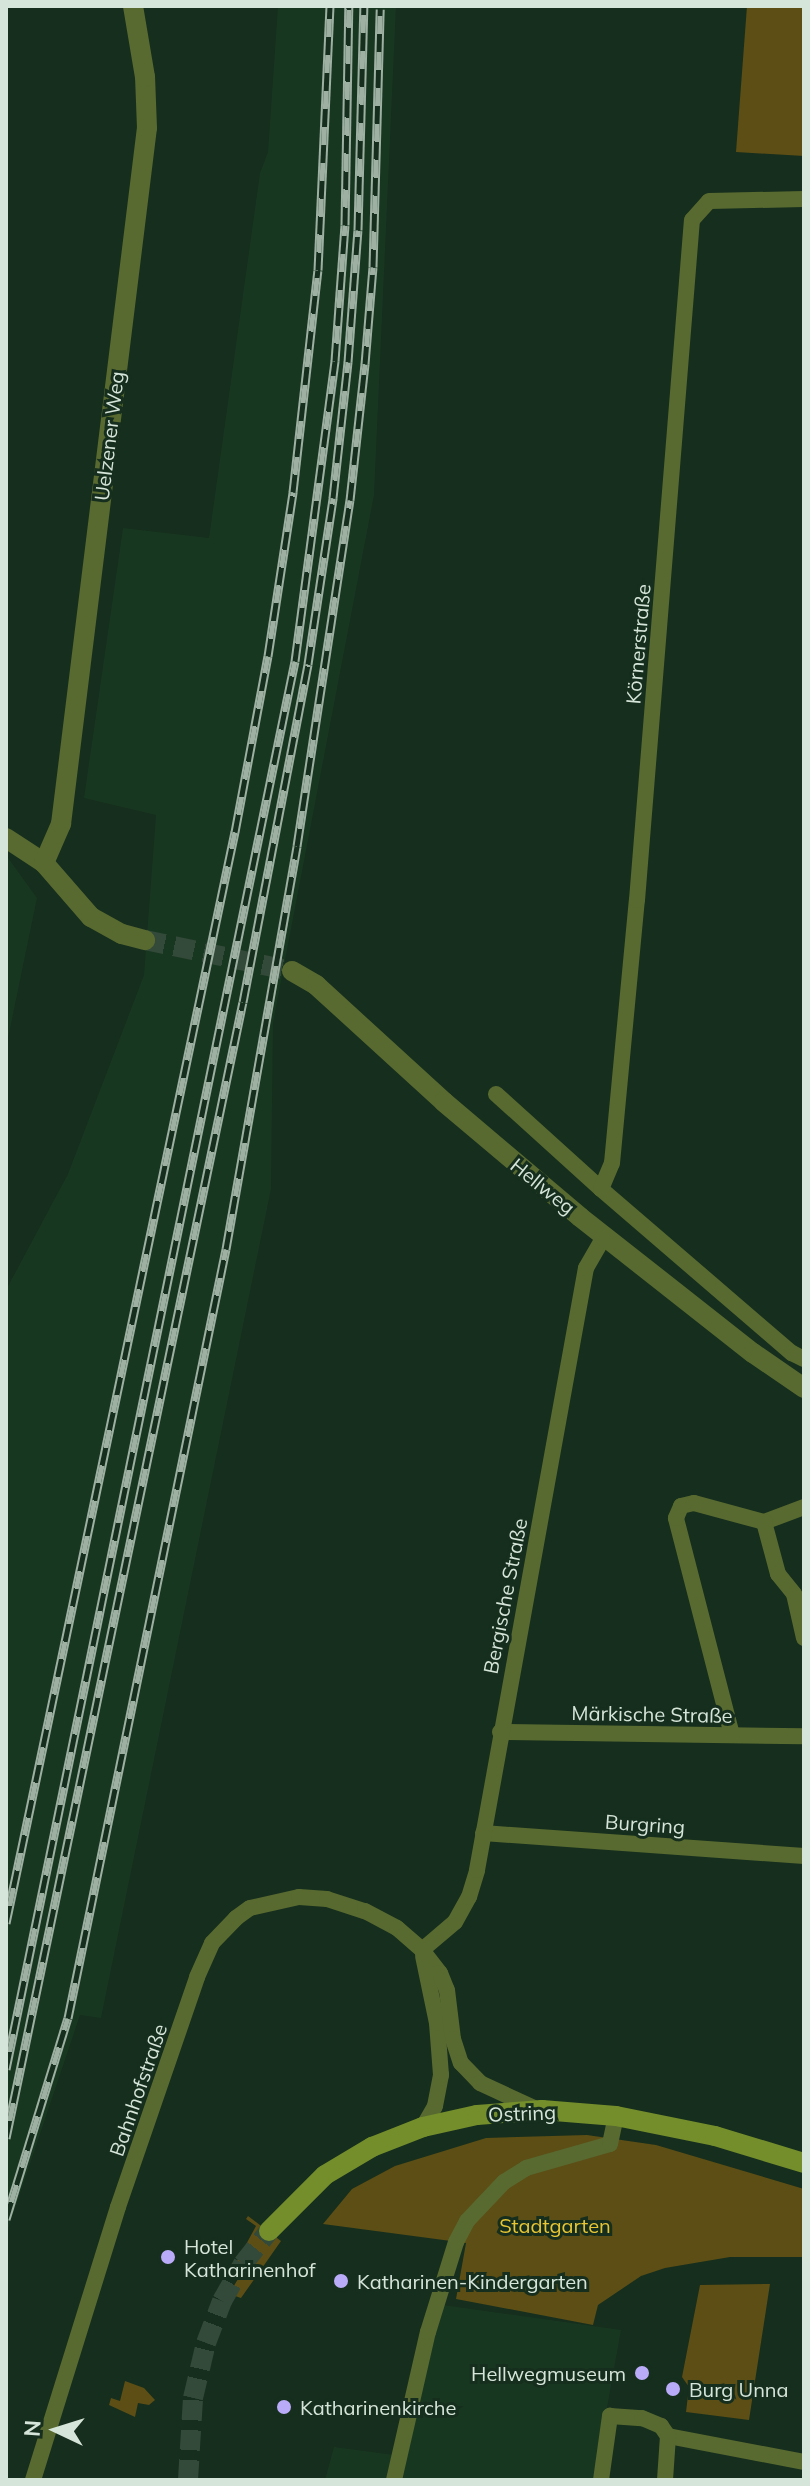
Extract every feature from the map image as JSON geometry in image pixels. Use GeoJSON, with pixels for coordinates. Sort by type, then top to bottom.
{"type":"FeatureCollection","features":[{"type":"Feature","properties":{"kind":"main road","name":"Ostring"},"geometry":{"type":"LineString","coordinates":[[269,2231],[325,2175],[372,2147],[423,2127],[477,2115],[542,2110],[616,2116],[705,2133],[804,2163]]}},
{"type":"Feature","properties":{"kind":"street","name":"Uelzener Weg"},"geometry":{"type":"LineString","coordinates":[[44,863],[61,824],[147,128],[145,77],[133,6]]}},
{"type":"Feature","properties":{"kind":"street","name":"Körnerstraße"},"geometry":{"type":"LineString","coordinates":[[601,1189],[612,1163],[637,900],[692,220],[709,201],[804,199]]}},
{"type":"Feature","properties":{"kind":"street"},"geometry":{"type":"LineString","coordinates":[[6,838],[44,863],[91,917],[122,934],[145,940]]}},
{"type":"Feature","properties":{"kind":"street","name":"Hellweg"},"geometry":{"type":"LineString","coordinates":[[292,971],[316,985],[490,1142],[753,1353],[804,1388]]}},
{"type":"Feature","properties":{"kind":"street","name":"Hellweg"},"geometry":{"type":"LineString","coordinates":[[496,1094],[601,1189],[792,1353],[804,1359]]}},
{"type":"Feature","properties":{"kind":"street","name":"Bergische Straße"},"geometry":{"type":"LineString","coordinates":[[422,1950],[463,1910],[477,1870],[586,1268],[605,1235]]}},
{"type":"Feature","properties":{"kind":"street"},"geometry":{"type":"LineString","coordinates":[[732,1735],[676,1518],[681,1506],[694,1503],[764,1522],[804,1507]]}},
{"type":"Feature","properties":{"kind":"street"},"geometry":{"type":"LineString","coordinates":[[764,1522],[778,1574],[794,1594],[804,1638]]}},
{"type":"Feature","properties":{"kind":"street","name":"Märkische Straße"},"geometry":{"type":"LineString","coordinates":[[500,1732],[804,1736]]}},
{"type":"Feature","properties":{"kind":"street","name":"Burgring"},"geometry":{"type":"LineString","coordinates":[[483,1833],[804,1856]]}},
{"type":"Feature","properties":{"kind":"street","name":"Bahnhofstraße"},"geometry":{"type":"LineString","coordinates":[[33,2480],[118,2207],[197,1977],[212,1943],[250,1908],[299,1897],[327,1899],[365,1911],[397,1928],[422,1950],[440,1973],[447,1990],[453,2039],[461,2063],[480,2083],[542,2110]]}},
{"type":"Feature","properties":{"kind":"street"},"geometry":{"type":"LineString","coordinates":[[422,1950],[437,2023],[441,2075],[435,2106],[423,2127]]}},
{"type":"Feature","properties":{"kind":"street"},"geometry":{"type":"LineString","coordinates":[[394,2480],[428,2332],[456,2242],[467,2221],[504,2182],[526,2168],[610,2144],[616,2116]]}},
{"type":"Feature","properties":{"kind":"street"},"geometry":{"type":"LineString","coordinates":[[601,2480],[610,2416],[642,2418],[661,2426],[668,2436],[665,2480]]}},
{"type":"Feature","properties":{"kind":"street"},"geometry":{"type":"LineString","coordinates":[[668,2436],[804,2462]]}},
{"type":"Feature","properties":{"kind":"shaded area"},"geometry":{"type":"Polygon","coordinates":[[[278,6],[396,6],[374,495],[273,1023],[271,1189],[101,2018],[80,2015],[6,2235],[6,1290],[68,1174],[144,975],[156,815],[84,798],[123,528],[209,538],[260,173],[268,152],[278,6]]]}},
{"type":"Feature","properties":{"kind":"shaded area"},"geometry":{"type":"Polygon","coordinates":[[[6,855],[37,898],[6,1048],[6,855]]]}},
{"type":"Feature","properties":{"kind":"shaded area"},"geometry":{"type":"Polygon","coordinates":[[[429,2303],[621,2330],[594,2480],[325,2480],[334,2447],[394,2455],[429,2303]]]}},
{"type":"Feature","properties":{"kind":"green space"},"geometry":{"type":"Polygon","coordinates":[[[747,6],[804,6],[804,156],[736,152],[747,6]]]}},
{"type":"Feature","properties":{"kind":"green space","name":"Stadtgarten"},"geometry":{"type":"Polygon","coordinates":[[[587,2135],[656,2145],[804,2189],[804,2257],[730,2257],[665,2268],[641,2276],[598,2305],[593,2325],[456,2299],[466,2243],[323,2224],[352,2189],[395,2166],[486,2138],[587,2135]]]}},
{"type":"Feature","properties":{"kind":"green space"},"geometry":{"type":"Polygon","coordinates":[[[248,2216],[281,2241],[241,2298],[229,2294],[238,2279],[233,2276],[240,2264],[237,2261],[256,2226],[246,2219],[248,2216]]]}},
{"type":"Feature","properties":{"kind":"green space"},"geometry":{"type":"Polygon","coordinates":[[[770,2284],[749,2420],[686,2412],[689,2387],[682,2377],[700,2285],[770,2284]]]}},
{"type":"Feature","properties":{"kind":"green space"},"geometry":{"type":"Polygon","coordinates":[[[125,2381],[144,2388],[155,2400],[149,2405],[138,2403],[135,2417],[109,2405],[111,2398],[120,2401],[125,2381]]]}},
{"type":"Feature","properties":{"kind":"tunnel"},"geometry":{"type":"LineString","coordinates":[[145,940],[292,971]]}},
{"type":"Feature","properties":{"kind":"tunnel"},"geometry":{"type":"LineString","coordinates":[[188,2480],[193,2398],[206,2343],[222,2301],[243,2264],[269,2231]]}},
{"type":"Feature","properties":{"kind":"railway"},"geometry":{"type":"LineString","coordinates":[[6,1923],[235,832],[268,656],[293,492],[318,270],[330,6]]}},
{"type":"Feature","properties":{"kind":"railway"},"geometry":{"type":"LineString","coordinates":[[6,2069],[295,661],[335,361],[345,225],[349,6]]}},
{"type":"Feature","properties":{"kind":"railway"},"geometry":{"type":"LineString","coordinates":[[6,2138],[243,1002],[308,664],[333,498],[348,362],[358,230],[364,6]]}},
{"type":"Feature","properties":{"kind":"railway"},"geometry":{"type":"LineString","coordinates":[[6,2219],[68,2018],[226,1249],[297,846],[350,500],[365,364],[373,267],[380,9]]}},
{"type":"Feature","properties":{"kind":"place","name":"Hotel Katharinenhof"},"geometry":{"type":"Point","coordinates":[168,2257]}},
{"type":"Feature","properties":{"kind":"place","name":"Katharinen-Kindergarten"},"geometry":{"type":"Point","coordinates":[341,2281]}},
{"type":"Feature","properties":{"kind":"place","name":"Hellwegmuseum"},"geometry":{"type":"Point","coordinates":[642,2373]}},
{"type":"Feature","properties":{"kind":"place","name":"Burg Unna"},"geometry":{"type":"Point","coordinates":[673,2389]}},
{"type":"Feature","properties":{"kind":"place","name":"Katharinenkirche"},"geometry":{"type":"Point","coordinates":[284,2407]}}]}
